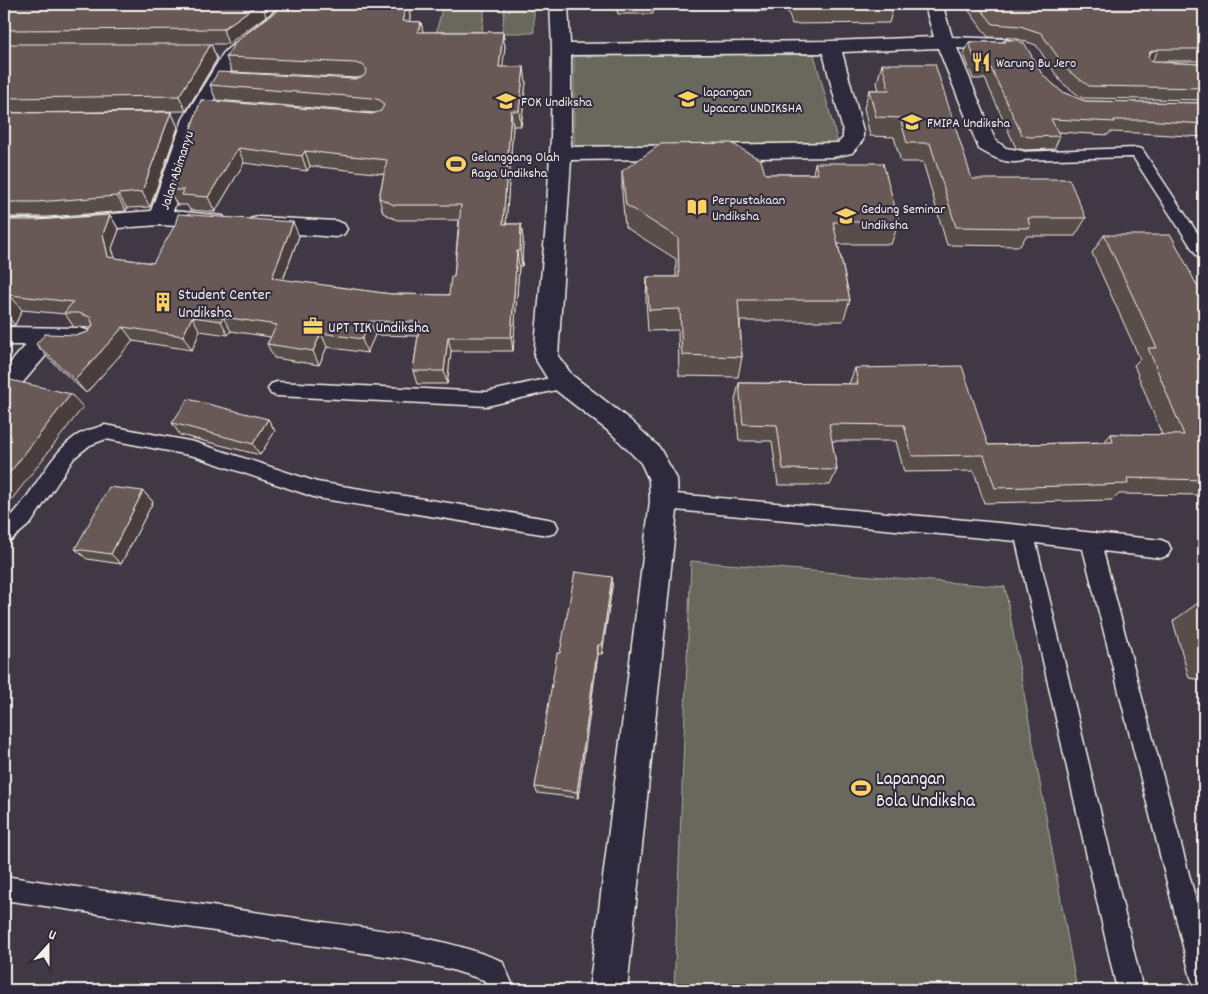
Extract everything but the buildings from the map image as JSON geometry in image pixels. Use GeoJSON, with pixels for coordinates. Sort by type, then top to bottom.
{"type":"FeatureCollection","features":[{"type":"Feature","properties":{"kind":"street"},"geometry":{"type":"LineString","coordinates":[[559,4],[563,50],[562,154],[546,357],[563,382],[621,427],[650,455],[663,479],[664,501],[608,990]]}},
{"type":"Feature","properties":{"kind":"street"},"geometry":{"type":"LineString","coordinates":[[936,6],[945,42],[986,144],[1000,153],[1016,156]]}},
{"type":"Feature","properties":{"kind":"street","name":"Jalan Abimanyu"},"geometry":{"type":"LineString","coordinates":[[4,226],[47,226],[160,218],[166,193],[197,113],[228,80],[224,52],[284,10]]}},
{"type":"Feature","properties":{"kind":"street"},"geometry":{"type":"LineString","coordinates":[[563,50],[831,47],[945,42],[1023,48]]}},
{"type":"Feature","properties":{"kind":"street"},"geometry":{"type":"LineString","coordinates":[[562,154],[833,151],[846,148],[853,140],[853,131],[831,47]]}},
{"type":"Feature","properties":{"kind":"street"},"geometry":{"type":"LineString","coordinates":[[160,218],[336,229]]}},
{"type":"Feature","properties":{"kind":"street"},"geometry":{"type":"LineString","coordinates":[[4,336],[89,338]]}},
{"type":"Feature","properties":{"kind":"street"},"geometry":{"type":"LineString","coordinates":[[4,388],[48,336]]}},
{"type":"Feature","properties":{"kind":"lane"},"geometry":{"type":"LineString","coordinates":[[1016,156],[1137,152],[1204,254]]}},
{"type":"Feature","properties":{"kind":"lane"},"geometry":{"type":"LineString","coordinates":[[1188,227],[1204,227]]}},
{"type":"Feature","properties":{"kind":"lane"},"geometry":{"type":"LineString","coordinates":[[277,389],[487,399],[563,382]]}},
{"type":"Feature","properties":{"kind":"lane"},"geometry":{"type":"LineString","coordinates":[[4,534],[24,517],[68,453],[84,440],[105,432],[194,449],[317,490],[548,527]]}},
{"type":"Feature","properties":{"kind":"lane"},"geometry":{"type":"LineString","coordinates":[[664,501],[1024,534],[1161,549]]}},
{"type":"Feature","properties":{"kind":"lane"},"geometry":{"type":"LineString","coordinates":[[1024,534],[1130,990]]}},
{"type":"Feature","properties":{"kind":"lane"},"geometry":{"type":"LineString","coordinates":[[1091,541],[1204,978]]}},
{"type":"Feature","properties":{"kind":"lane"},"geometry":{"type":"LineString","coordinates":[[4,888],[208,916],[424,950],[463,959],[493,970],[502,990]]}},
{"type":"Feature","properties":{"kind":"green space"},"geometry":{"type":"Polygon","coordinates":[[[443,4],[485,4],[481,41],[435,38],[443,4]]]}},
{"type":"Feature","properties":{"kind":"green space"},"geometry":{"type":"Polygon","coordinates":[[[505,4],[534,4],[534,33],[502,33],[505,4]]]}},
{"type":"Feature","properties":{"kind":"green space"},"geometry":{"type":"Polygon","coordinates":[[[814,54],[838,143],[574,146],[574,56],[814,54]]]}},
{"type":"Feature","properties":{"kind":"green space","name":"Lapangan Bola Undiksha"},"geometry":{"type":"Polygon","coordinates":[[[691,561],[1005,587],[1077,990],[674,990],[691,561]]]}},
{"type":"Feature","properties":{"kind":"place","name":"Warung Bu Jero"},"geometry":{"type":"Point","coordinates":[981,62]}},
{"type":"Feature","properties":{"kind":"place","name":"lapangan Upacara UNDIKSHA"},"geometry":{"type":"Point","coordinates":[688,99]}},
{"type":"Feature","properties":{"kind":"place","name":"FOK Undiksha"},"geometry":{"type":"Point","coordinates":[506,101]}},
{"type":"Feature","properties":{"kind":"place","name":"FMIPA Undiksha"},"geometry":{"type":"Point","coordinates":[912,122]}},
{"type":"Feature","properties":{"kind":"place","name":"Gelanggang Olah Raga Undiksha"},"geometry":{"type":"Point","coordinates":[456,164]}},
{"type":"Feature","properties":{"kind":"place","name":"Perpustakaan Undiksha"},"geometry":{"type":"Point","coordinates":[697,207]}},
{"type":"Feature","properties":{"kind":"place","name":"Gedung Seminar Undiksha"},"geometry":{"type":"Point","coordinates":[846,216]}},
{"type":"Feature","properties":{"kind":"place","name":"Student Center Undiksha"},"geometry":{"type":"Point","coordinates":[163,302]}},
{"type":"Feature","properties":{"kind":"place","name":"UPT TIK Undiksha"},"geometry":{"type":"Point","coordinates":[313,326]}},
{"type":"Feature","properties":{"kind":"place","name":"Lapangan Bola Undiksha"},"geometry":{"type":"Point","coordinates":[861,788]}}]}
